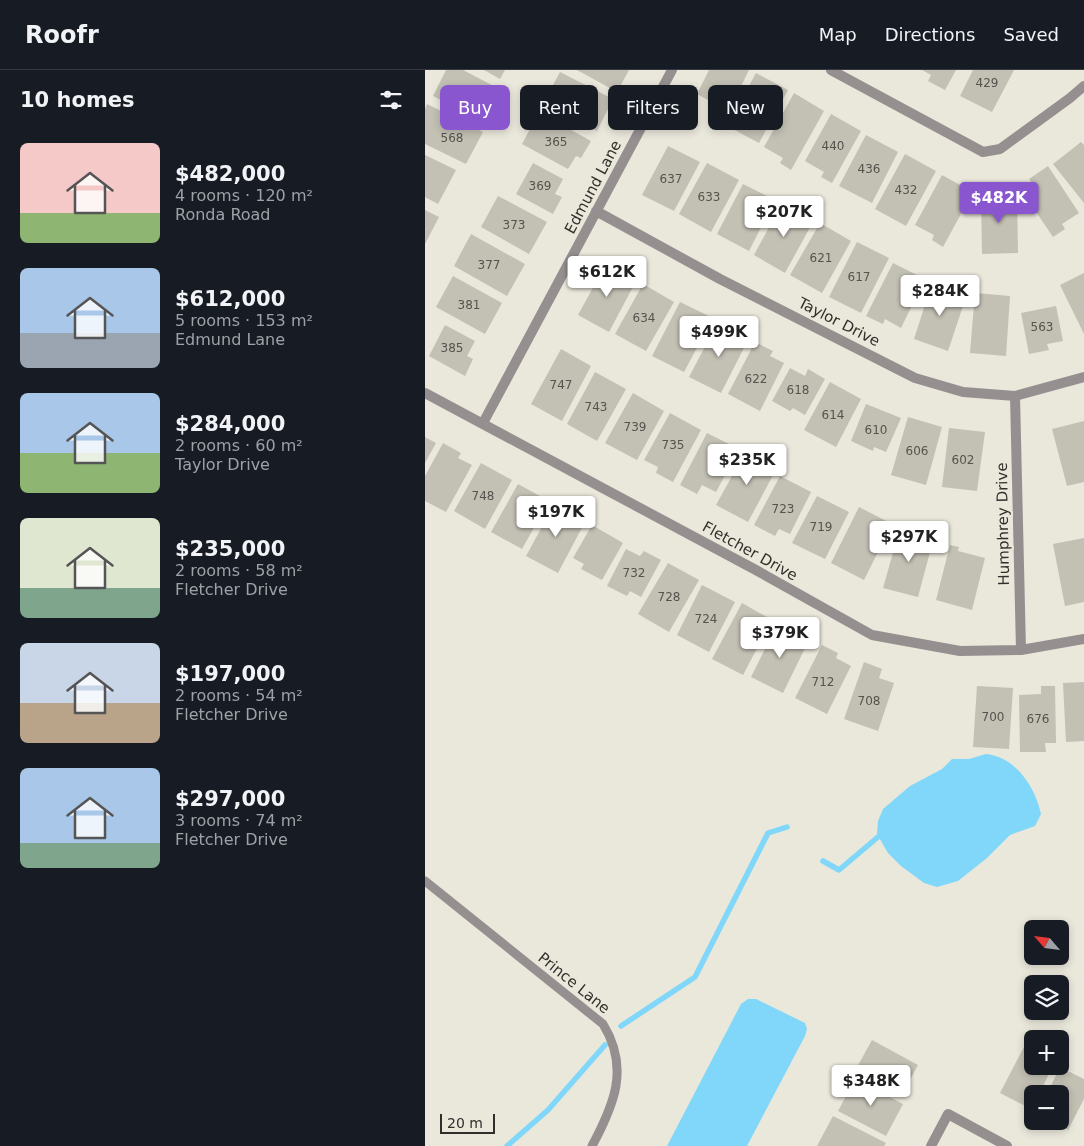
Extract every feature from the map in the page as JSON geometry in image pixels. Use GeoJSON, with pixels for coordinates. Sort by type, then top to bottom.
{"type":"FeatureCollection","features":[{"type":"Feature","properties":{"kind":"street","name":"Edmund Lane"},"geometry":{"type":"LineString","coordinates":[[483,423],[672,70]]}},
{"type":"Feature","properties":{"kind":"street"},"geometry":{"type":"LineString","coordinates":[[831,70],[983,152],[1000,150],[1084,86]]}},
{"type":"Feature","properties":{"kind":"street","name":"Taylor Drive"},"geometry":{"type":"LineString","coordinates":[[597,211],[720,279],[915,378],[963,392],[1015,396],[1084,378]]}},
{"type":"Feature","properties":{"kind":"street","name":"Fletcher Drive"},"geometry":{"type":"LineString","coordinates":[[425,393],[872,635],[960,651],[1021,650],[1084,639]]}},
{"type":"Feature","properties":{"kind":"street","name":"Humphrey Drive"},"geometry":{"type":"LineString","coordinates":[[1015,396],[1021,650]]}},
{"type":"Feature","properties":{"kind":"street"},"geometry":{"type":"LineString","coordinates":[[931,1146],[948,1114],[1007,1146]]}},
{"type":"Feature","properties":{"kind":"lane","name":"Prince Lane"},"geometry":{"type":"LineString","coordinates":[[425,881],[603,1024],[610,1034],[618,1078],[612,1104],[592,1146]]}},
{"type":"Feature","properties":{"kind":"water"},"geometry":{"type":"Polygon","coordinates":[[[986,754],[997,756],[1006,761],[1023,775],[1034,794],[1041,814],[1035,826],[1010,835],[987,858],[958,881],[937,887],[924,883],[901,866],[888,853],[877,834],[878,821],[883,809],[910,786],[942,769],[952,759],[969,759],[986,754]]]}},
{"type":"Feature","properties":{"kind":"water"},"geometry":{"type":"Polygon","coordinates":[[[748,999],[756,999],[805,1023],[807,1029],[747,1146],[667,1146],[741,1004],[748,999]]]}},
{"type":"Feature","properties":{"kind":"building"},"geometry":{"type":"Polygon","coordinates":[[[446,70],[463,70],[492,85],[440,85],[440,100],[433,96],[446,70]]]}},
{"type":"Feature","properties":{"kind":"building"},"geometry":{"type":"Polygon","coordinates":[[[484,70],[505,70],[500,79],[484,70]]]}},
{"type":"Feature","properties":{"kind":"building"},"geometry":{"type":"Polygon","coordinates":[[[577,70],[629,70],[621,85],[608,85],[608,87],[577,70]]]}},
{"type":"Feature","properties":{"kind":"building"},"geometry":{"type":"Polygon","coordinates":[[[709,70],[749,70],[742,85],[708,85],[708,100],[698,95],[709,70]]]}},
{"type":"Feature","properties":{"kind":"building"},"geometry":{"type":"Polygon","coordinates":[[[922,70],[956,70],[945,90],[928,81],[931,75],[922,70]]]}},
{"type":"Feature","properties":{"kind":"building"},"geometry":{"type":"Polygon","coordinates":[[[973,70],[1014,70],[992,112],[960,96],[973,70]]]}},
{"type":"Feature","properties":{"kind":"building"},"geometry":{"type":"Polygon","coordinates":[[[560,72],[586,85],[553,85],[560,72]]]}},
{"type":"Feature","properties":{"kind":"building"},"geometry":{"type":"Polygon","coordinates":[[[756,73],[779,85],[749,85],[756,73]]]}},
{"type":"Feature","properties":{"kind":"building"},"geometry":{"type":"Polygon","coordinates":[[[783,87],[788,90],[783,99],[783,87]]]}},
{"type":"Feature","properties":{"kind":"building"},"geometry":{"type":"Polygon","coordinates":[[[598,91],[608,96],[608,109],[598,129],[598,91]]]}},
{"type":"Feature","properties":{"kind":"building"},"geometry":{"type":"Polygon","coordinates":[[[794,93],[824,111],[791,170],[780,163],[783,158],[764,147],[773,130],[783,130],[783,113],[794,93]]]}},
{"type":"Feature","properties":{"kind":"building"},"geometry":{"type":"Polygon","coordinates":[[[427,104],[440,110],[440,130],[479,130],[483,132],[466,164],[425,144],[425,109],[427,104]]]}},
{"type":"Feature","properties":{"kind":"building"},"geometry":{"type":"Polygon","coordinates":[[[831,114],[861,131],[832,183],[821,177],[824,172],[805,161],[831,114]]]}},
{"type":"Feature","properties":{"kind":"building"},"geometry":{"type":"Polygon","coordinates":[[[529,130],[571,130],[591,141],[581,158],[576,156],[568,169],[522,144],[529,130]]]}},
{"type":"Feature","properties":{"kind":"building"},"geometry":{"type":"Polygon","coordinates":[[[735,130],[766,130],[759,143],[735,130]]]}},
{"type":"Feature","properties":{"kind":"building"},"geometry":{"type":"Polygon","coordinates":[[[866,135],[898,152],[872,203],[839,186],[866,135]]]}},
{"type":"Feature","properties":{"kind":"building"},"geometry":{"type":"Polygon","coordinates":[[[1081,142],[1084,145],[1084,203],[1053,164],[1081,142]]]}},
{"type":"Feature","properties":{"kind":"building"},"geometry":{"type":"Polygon","coordinates":[[[668,146],[700,162],[674,211],[642,195],[668,146]]]}},
{"type":"Feature","properties":{"kind":"building"},"geometry":{"type":"Polygon","coordinates":[[[905,154],[936,171],[906,226],[875,209],[905,154]]]}},
{"type":"Feature","properties":{"kind":"building"},"geometry":{"type":"Polygon","coordinates":[[[425,155],[456,170],[438,204],[425,197],[425,155]]]}},
{"type":"Feature","properties":{"kind":"building"},"geometry":{"type":"Polygon","coordinates":[[[533,163],[563,179],[555,194],[562,197],[553,214],[516,194],[533,163]]]}},
{"type":"Feature","properties":{"kind":"building"},"geometry":{"type":"Polygon","coordinates":[[[707,163],[739,180],[711,232],[679,214],[707,163]]]}},
{"type":"Feature","properties":{"kind":"building"},"geometry":{"type":"Polygon","coordinates":[[[1048,166],[1079,213],[1062,224],[1065,229],[1053,237],[1022,191],[1033,185],[1029,179],[1048,166]]]}},
{"type":"Feature","properties":{"kind":"building"},"geometry":{"type":"Polygon","coordinates":[[[942,175],[973,192],[943,247],[932,240],[934,235],[915,225],[942,175]]]}},
{"type":"Feature","properties":{"kind":"building"},"geometry":{"type":"Polygon","coordinates":[[[743,184],[775,200],[749,251],[717,234],[743,184]]]}},
{"type":"Feature","properties":{"kind":"building"},"geometry":{"type":"Polygon","coordinates":[[[981,194],[1017,194],[1018,253],[982,254],[981,194]]]}},
{"type":"Feature","properties":{"kind":"building"},"geometry":{"type":"Polygon","coordinates":[[[498,196],[547,222],[529,254],[481,227],[498,196]]]}},
{"type":"Feature","properties":{"kind":"building"},"geometry":{"type":"Polygon","coordinates":[[[782,203],[814,220],[785,273],[754,255],[782,203]]]}},
{"type":"Feature","properties":{"kind":"building"},"geometry":{"type":"Polygon","coordinates":[[[425,210],[439,217],[425,244],[425,210]]]}},
{"type":"Feature","properties":{"kind":"building"},"geometry":{"type":"Polygon","coordinates":[[[820,223],[851,241],[822,293],[790,275],[820,223]]]}},
{"type":"Feature","properties":{"kind":"building"},"geometry":{"type":"Polygon","coordinates":[[[471,234],[525,264],[507,296],[454,266],[471,234]]]}},
{"type":"Feature","properties":{"kind":"building"},"geometry":{"type":"Polygon","coordinates":[[[857,242],[889,258],[861,313],[829,297],[857,242]]]}},
{"type":"Feature","properties":{"kind":"building"},"geometry":{"type":"Polygon","coordinates":[[[607,262],[624,271],[622,276],[635,283],[609,332],[578,315],[607,262]]]}},
{"type":"Feature","properties":{"kind":"building"},"geometry":{"type":"Polygon","coordinates":[[[893,263],[925,279],[901,328],[885,319],[883,324],[866,316],[893,263]]]}},
{"type":"Feature","properties":{"kind":"building"},"geometry":{"type":"Polygon","coordinates":[[[1084,273],[1084,334],[1060,285],[1084,273]]]}},
{"type":"Feature","properties":{"kind":"building"},"geometry":{"type":"Polygon","coordinates":[[[453,276],[502,303],[485,334],[436,307],[453,276]]]}},
{"type":"Feature","properties":{"kind":"building"},"geometry":{"type":"Polygon","coordinates":[[[932,283],[967,294],[948,351],[914,339],[932,283]]]}},
{"type":"Feature","properties":{"kind":"building"},"geometry":{"type":"Polygon","coordinates":[[[643,284],[674,302],[646,351],[615,334],[643,284]]]}},
{"type":"Feature","properties":{"kind":"building"},"geometry":{"type":"Polygon","coordinates":[[[975,293],[1010,296],[1006,356],[970,353],[975,293]]]}},
{"type":"Feature","properties":{"kind":"building"},"geometry":{"type":"Polygon","coordinates":[[[680,302],[713,318],[684,372],[652,356],[680,302]]]}},
{"type":"Feature","properties":{"kind":"building"},"geometry":{"type":"Polygon","coordinates":[[[1056,306],[1063,341],[1047,344],[1049,350],[1029,354],[1021,313],[1056,306]]]}},
{"type":"Feature","properties":{"kind":"building"},"geometry":{"type":"Polygon","coordinates":[[[718,322],[749,338],[721,393],[689,377],[718,322]]]}},
{"type":"Feature","properties":{"kind":"building"},"geometry":{"type":"Polygon","coordinates":[[[445,325],[475,341],[467,356],[473,359],[465,376],[429,356],[445,325]]]}},
{"type":"Feature","properties":{"kind":"building"},"geometry":{"type":"Polygon","coordinates":[[[755,342],[773,351],[770,356],[784,363],[760,411],[728,394],[755,342]]]}},
{"type":"Feature","properties":{"kind":"building"},"geometry":{"type":"Polygon","coordinates":[[[561,349],[591,366],[562,421],[531,404],[561,349]]]}},
{"type":"Feature","properties":{"kind":"building"},"geometry":{"type":"Polygon","coordinates":[[[790,368],[805,376],[808,369],[825,379],[805,415],[793,408],[790,411],[772,401],[790,368]]]}},
{"type":"Feature","properties":{"kind":"building"},"geometry":{"type":"Polygon","coordinates":[[[595,372],[626,389],[597,441],[567,424],[595,372]]]}},
{"type":"Feature","properties":{"kind":"building"},"geometry":{"type":"Polygon","coordinates":[[[830,382],[861,399],[836,447],[804,430],[830,382]]]}},
{"type":"Feature","properties":{"kind":"building"},"geometry":{"type":"Polygon","coordinates":[[[633,393],[664,411],[637,460],[605,443],[633,393]]]}},
{"type":"Feature","properties":{"kind":"building"},"geometry":{"type":"Polygon","coordinates":[[[866,404],[901,418],[886,452],[874,447],[873,451],[851,441],[866,404]]]}},
{"type":"Feature","properties":{"kind":"building"},"geometry":{"type":"Polygon","coordinates":[[[670,413],[701,430],[673,482],[656,473],[658,467],[644,460],[670,413]]]}},
{"type":"Feature","properties":{"kind":"building"},"geometry":{"type":"Polygon","coordinates":[[[908,417],[942,427],[926,485],[891,475],[908,417]]]}},
{"type":"Feature","properties":{"kind":"building"},"geometry":{"type":"Polygon","coordinates":[[[1084,421],[1084,482],[1067,486],[1052,429],[1084,421]]]}},
{"type":"Feature","properties":{"kind":"building"},"geometry":{"type":"Polygon","coordinates":[[[949,428],[985,432],[977,491],[942,487],[949,428]]]}},
{"type":"Feature","properties":{"kind":"building"},"geometry":{"type":"Polygon","coordinates":[[[707,433],[739,449],[716,492],[702,485],[697,494],[680,485],[707,433]]]}},
{"type":"Feature","properties":{"kind":"building"},"geometry":{"type":"Polygon","coordinates":[[[425,437],[436,443],[425,463],[425,437]]]}},
{"type":"Feature","properties":{"kind":"building"},"geometry":{"type":"Polygon","coordinates":[[[443,443],[461,453],[458,458],[472,465],[446,512],[425,501],[425,476],[443,443]]]}},
{"type":"Feature","properties":{"kind":"building"},"geometry":{"type":"Polygon","coordinates":[[[747,449],[778,466],[748,522],[716,505],[747,449]]]}},
{"type":"Feature","properties":{"kind":"building"},"geometry":{"type":"Polygon","coordinates":[[[481,463],[512,480],[485,529],[454,511],[481,463]]]}},
{"type":"Feature","properties":{"kind":"building"},"geometry":{"type":"Polygon","coordinates":[[[780,476],[811,492],[790,534],[779,529],[775,536],[754,525],[780,476]]]}},
{"type":"Feature","properties":{"kind":"building"},"geometry":{"type":"Polygon","coordinates":[[[518,484],[549,501],[522,549],[491,532],[518,484]]]}},
{"type":"Feature","properties":{"kind":"building"},"geometry":{"type":"Polygon","coordinates":[[[817,496],[849,512],[825,559],[792,543],[817,496]]]}},
{"type":"Feature","properties":{"kind":"building"},"geometry":{"type":"Polygon","coordinates":[[[555,503],[586,520],[558,573],[526,556],[555,503]]]}},
{"type":"Feature","properties":{"kind":"building"},"geometry":{"type":"Polygon","coordinates":[[[859,507],[892,524],[864,580],[831,563],[859,507]]]}},
{"type":"Feature","properties":{"kind":"building"},"geometry":{"type":"Polygon","coordinates":[[[592,525],[623,543],[602,580],[581,569],[584,564],[573,558],[592,525]]]}},
{"type":"Feature","properties":{"kind":"building"},"geometry":{"type":"Polygon","coordinates":[[[900,528],[934,537],[918,597],[883,588],[900,528]]]}},
{"type":"Feature","properties":{"kind":"building"},"geometry":{"type":"Polygon","coordinates":[[[1084,538],[1084,602],[1065,606],[1053,544],[1084,538]]]}},
{"type":"Feature","properties":{"kind":"building"},"geometry":{"type":"Polygon","coordinates":[[[950,545],[959,547],[958,551],[985,558],[972,610],[936,600],[950,545]]]}},
{"type":"Feature","properties":{"kind":"building"},"geometry":{"type":"Polygon","coordinates":[[[626,549],[640,556],[644,551],[661,560],[641,597],[630,591],[627,596],[607,586],[626,549]]]}},
{"type":"Feature","properties":{"kind":"building"},"geometry":{"type":"Polygon","coordinates":[[[668,563],[699,580],[669,632],[638,614],[668,563]]]}},
{"type":"Feature","properties":{"kind":"building"},"geometry":{"type":"Polygon","coordinates":[[[702,585],[735,602],[709,652],[677,635],[702,585]]]}},
{"type":"Feature","properties":{"kind":"building"},"geometry":{"type":"Polygon","coordinates":[[[742,603],[772,620],[743,675],[712,659],[742,603]]]}},
{"type":"Feature","properties":{"kind":"building"},"geometry":{"type":"Polygon","coordinates":[[[778,623],[798,633],[795,638],[807,644],[783,693],[751,677],[778,623]]]}},
{"type":"Feature","properties":{"kind":"building"},"geometry":{"type":"Polygon","coordinates":[[[822,645],[838,653],[836,658],[851,666],[827,714],[795,698],[822,645]]]}},
{"type":"Feature","properties":{"kind":"building"},"geometry":{"type":"Polygon","coordinates":[[[864,662],[882,669],[879,678],[894,683],[878,731],[844,719],[864,662]]]}},
{"type":"Feature","properties":{"kind":"building"},"geometry":{"type":"Polygon","coordinates":[[[1084,682],[1084,741],[1066,742],[1063,683],[1084,682]]]}},
{"type":"Feature","properties":{"kind":"building"},"geometry":{"type":"Polygon","coordinates":[[[977,686],[1013,688],[1009,749],[973,747],[977,686]]]}},
{"type":"Feature","properties":{"kind":"building"},"geometry":{"type":"Polygon","coordinates":[[[1041,686],[1055,686],[1056,743],[1045,743],[1046,752],[1020,752],[1019,695],[1041,694],[1041,686]]]}},
{"type":"Feature","properties":{"kind":"building"},"geometry":{"type":"Polygon","coordinates":[[[872,1040],[918,1065],[902,1094],[856,1069],[872,1040]]]}},
{"type":"Feature","properties":{"kind":"building"},"geometry":{"type":"Polygon","coordinates":[[[1024,1047],[1024,1075],[1048,1075],[1044,1085],[1024,1085],[1024,1105],[1000,1093],[1024,1047]]]}},
{"type":"Feature","properties":{"kind":"building"},"geometry":{"type":"Polygon","coordinates":[[[1069,1072],[1084,1079],[1084,1099],[1069,1128],[1069,1085],[1051,1085],[1056,1075],[1069,1075],[1069,1072]]]}},
{"type":"Feature","properties":{"kind":"building"},"geometry":{"type":"Polygon","coordinates":[[[855,1079],[903,1104],[886,1136],[838,1111],[855,1079]]]}},
{"type":"Feature","properties":{"kind":"building"},"geometry":{"type":"Polygon","coordinates":[[[833,1116],[886,1143],[884,1146],[817,1146],[833,1116]]]}},
{"type":"Feature","properties":{"kind":"waterway"},"geometry":{"type":"LineString","coordinates":[[621,1026],[695,977],[768,833],[787,827]]}},
{"type":"Feature","properties":{"kind":"waterway"},"geometry":{"type":"LineString","coordinates":[[823,861],[839,870],[885,831]]}},
{"type":"Feature","properties":{"kind":"waterway"},"geometry":{"type":"LineString","coordinates":[[507,1146],[548,1110],[605,1045]]}}]}
